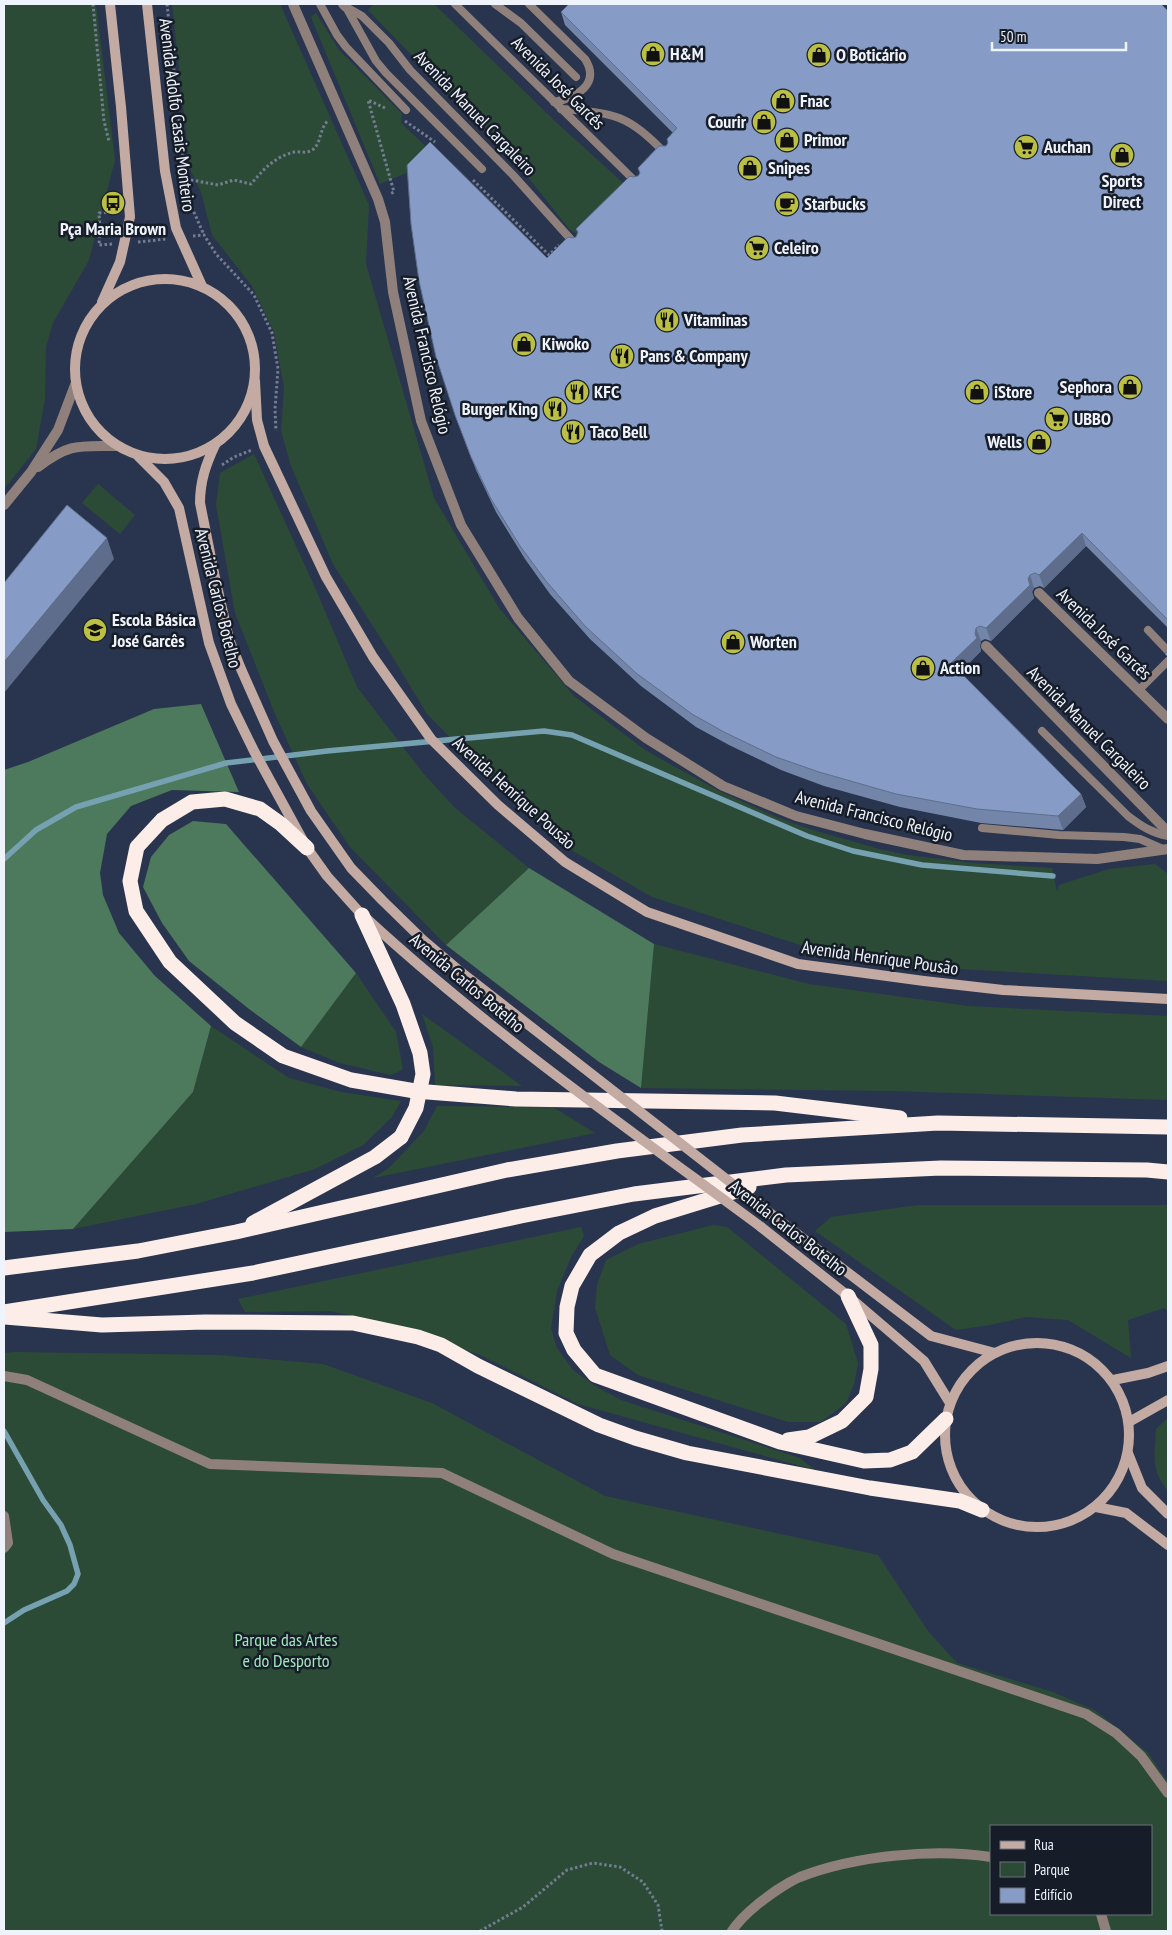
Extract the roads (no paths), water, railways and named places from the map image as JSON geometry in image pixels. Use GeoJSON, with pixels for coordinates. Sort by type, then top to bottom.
{"type":"FeatureCollection","features":[{"type":"Feature","properties":{"kind":"highway"},"geometry":{"type":"LineString","coordinates":[[307,848],[281,824],[260,809],[225,799],[192,802],[162,820],[137,847],[130,880],[136,911],[170,962],[235,1023],[283,1056],[351,1080],[415,1091],[516,1098],[775,1103],[938,1123]]}},
{"type":"Feature","properties":{"kind":"highway"},"geometry":{"type":"LineString","coordinates":[[236,1232],[375,1157],[401,1137],[416,1108],[423,1074],[420,1053],[402,1004],[362,915]]}},
{"type":"Feature","properties":{"kind":"highway"},"geometry":{"type":"LineString","coordinates":[[4,1268],[138,1250],[236,1232],[506,1170],[617,1151],[742,1135],[938,1123],[1168,1127]]}},
{"type":"Feature","properties":{"kind":"highway"},"geometry":{"type":"LineString","coordinates":[[4,1312],[253,1273],[634,1194],[786,1175],[941,1168],[1147,1170],[1168,1172]]}},
{"type":"Feature","properties":{"kind":"highway"},"geometry":{"type":"LineString","coordinates":[[786,1175],[655,1216],[619,1233],[590,1255],[572,1286],[566,1307],[566,1333],[574,1350],[595,1375],[780,1442],[864,1461],[890,1460],[912,1452],[946,1419]]}},
{"type":"Feature","properties":{"kind":"highway"},"geometry":{"type":"LineString","coordinates":[[780,1442],[809,1437],[842,1421],[866,1397],[871,1369],[871,1345],[848,1296]]}},
{"type":"Feature","properties":{"kind":"highway"},"geometry":{"type":"LineString","coordinates":[[4,1317],[102,1325],[205,1322],[353,1323],[418,1337],[440,1345],[478,1366],[599,1425],[644,1441],[706,1457],[870,1488],[960,1502],[982,1510]]}},
{"type":"Feature","properties":{"kind":"main road"},"geometry":{"type":"LineString","coordinates":[[110,4],[130,217],[120,262],[100,305],[83,328],[74,356],[75,385],[84,412],[98,431],[116,446],[138,456],[166,460],[193,455],[215,445],[233,429],[246,409],[255,381]]}},
{"type":"Feature","properties":{"kind":"main road","name":"Avenida Adolfo Casais Monteiro"},"geometry":{"type":"LineString","coordinates":[[147,4],[165,171],[174,218],[176,228],[202,286]]}},
{"type":"Feature","properties":{"kind":"main road","name":"Avenida Henrique Pousão"},"geometry":{"type":"LineString","coordinates":[[100,305],[122,288],[148,279],[176,278],[202,286],[226,302],[244,324],[254,352],[257,420],[264,446],[326,577],[373,657],[431,739],[498,805],[565,862],[647,912],[798,964],[924,982],[1003,990],[1168,999]]}},
{"type":"Feature","properties":{"kind":"main road","name":"Avenida Carlos Botelho"},"geometry":{"type":"LineString","coordinates":[[215,445],[204,468],[200,503],[230,639],[260,715],[311,810],[351,868],[423,940],[462,973],[930,1336],[994,1353]]}},
{"type":"Feature","properties":{"kind":"main road","name":"Avenida Carlos Botelho"},"geometry":{"type":"LineString","coordinates":[[138,456],[164,482],[179,508],[209,643],[231,704],[266,776],[307,848],[327,876],[362,915],[480,1017],[762,1227],[924,1360],[950,1403]]}},
{"type":"Feature","properties":{"kind":"main road"},"geometry":{"type":"LineString","coordinates":[[1041,1342],[1067,1347],[1088,1357],[1112,1380],[1124,1400],[1129,1422],[1128,1453],[1116,1483],[1096,1507],[1071,1522],[1048,1527],[1030,1528],[1006,1523],[982,1510],[966,1495],[949,1465],[944,1441],[946,1419],[950,1403],[961,1383],[980,1362],[994,1353],[1013,1346],[1041,1342]]}},
{"type":"Feature","properties":{"kind":"main road"},"geometry":{"type":"LineString","coordinates":[[1112,1380],[1148,1373],[1168,1366]]}},
{"type":"Feature","properties":{"kind":"main road"},"geometry":{"type":"LineString","coordinates":[[1129,1422],[1168,1400]]}},
{"type":"Feature","properties":{"kind":"main road"},"geometry":{"type":"LineString","coordinates":[[1128,1453],[1142,1488],[1168,1514]]}},
{"type":"Feature","properties":{"kind":"main road"},"geometry":{"type":"LineString","coordinates":[[1096,1507],[1126,1513],[1168,1545]]}},
{"type":"Feature","properties":{"kind":"street","name":"Avenida Francisco Relógio"},"geometry":{"type":"LineString","coordinates":[[293,4],[378,199],[385,222],[393,292],[421,421],[461,525],[518,618],[569,681],[646,738],[723,786],[796,816],[865,834],[963,855],[1097,859],[1167,850]]}},
{"type":"Feature","properties":{"kind":"street"},"geometry":{"type":"LineString","coordinates":[[4,505],[31,472],[58,430],[75,385]]}},
{"type":"Feature","properties":{"kind":"street"},"geometry":{"type":"LineString","coordinates":[[31,472],[54,455],[69,448],[116,446]]}},
{"type":"Feature","properties":{"kind":"street","name":"Avenida José Garcês"},"geometry":{"type":"LineString","coordinates":[[1039,593],[1168,719]]}},
{"type":"Feature","properties":{"kind":"street","name":"Avenida Manuel Cargaleiro"},"geometry":{"type":"LineString","coordinates":[[986,646],[1168,832]]}},
{"type":"Feature","properties":{"kind":"street"},"geometry":{"type":"LineString","coordinates":[[4,1376],[27,1380],[210,1464],[442,1472],[613,1554],[1086,1714],[1116,1733],[1141,1756],[1168,1793]]}},
{"type":"Feature","properties":{"kind":"street"},"geometry":{"type":"LineString","coordinates":[[4,1516],[8,1543],[4,1548]]}},
{"type":"Feature","properties":{"kind":"street"},"geometry":{"type":"LineString","coordinates":[[732,1931],[740,1919],[778,1889],[799,1878],[844,1864],[920,1853],[971,1854],[990,1857]]}},
{"type":"Feature","properties":{"kind":"street"},"geometry":{"type":"LineString","coordinates":[[1101,1915],[1106,1931]]}},
{"type":"Feature","properties":{"kind":"lane"},"geometry":{"type":"LineString","coordinates":[[320,4],[346,47],[406,110]]}},
{"type":"Feature","properties":{"kind":"lane","name":"Avenida José Garcês"},"geometry":{"type":"LineString","coordinates":[[455,4],[639,184]]}},
{"type":"Feature","properties":{"kind":"lane"},"geometry":{"type":"LineString","coordinates":[[495,4],[521,23],[576,78]]}},
{"type":"Feature","properties":{"kind":"lane"},"geometry":{"type":"LineString","coordinates":[[529,4],[584,59],[590,68],[591,76],[578,94],[568,100],[554,102]]}},
{"type":"Feature","properties":{"kind":"lane"},"geometry":{"type":"LineString","coordinates":[[346,5],[376,62],[482,169]]}},
{"type":"Feature","properties":{"kind":"lane","name":"Avenida Manuel Cargaleiro"},"geometry":{"type":"LineString","coordinates":[[346,5],[362,16],[389,43],[410,70],[513,175],[577,246]]}},
{"type":"Feature","properties":{"kind":"lane"},"geometry":{"type":"LineString","coordinates":[[561,109],[598,112],[620,117],[645,132],[667,155]]}},
{"type":"Feature","properties":{"kind":"lane"},"geometry":{"type":"LineString","coordinates":[[1148,630],[1168,651]]}},
{"type":"Feature","properties":{"kind":"lane"},"geometry":{"type":"LineString","coordinates":[[1139,690],[1168,661]]}},
{"type":"Feature","properties":{"kind":"lane"},"geometry":{"type":"LineString","coordinates":[[1042,731],[1128,816],[1140,826],[1156,834],[1168,836]]}},
{"type":"Feature","properties":{"kind":"lane"},"geometry":{"type":"LineString","coordinates":[[982,828],[1059,835],[1124,837],[1140,839],[1167,850]]}},
{"type":"Feature","properties":{"kind":"waterway"},"geometry":{"type":"LineString","coordinates":[[4,859],[36,830],[76,807],[226,763],[327,751],[544,731],[572,735],[807,836],[853,851],[922,865],[1053,876]]}},
{"type":"Feature","properties":{"kind":"waterway"},"geometry":{"type":"LineString","coordinates":[[4,1431],[43,1500],[61,1525],[70,1545],[78,1574],[74,1584],[67,1591],[24,1610],[4,1623]]}},
{"type":"Feature","properties":{"kind":"place","name":"H&M"},"geometry":{"type":"Point","coordinates":[653,54]}},
{"type":"Feature","properties":{"kind":"place","name":"O Boticário"},"geometry":{"type":"Point","coordinates":[819,55]}},
{"type":"Feature","properties":{"kind":"place","name":"Fnac"},"geometry":{"type":"Point","coordinates":[783,101]}},
{"type":"Feature","properties":{"kind":"place","name":"Courir"},"geometry":{"type":"Point","coordinates":[764,122]}},
{"type":"Feature","properties":{"kind":"place","name":"Primor"},"geometry":{"type":"Point","coordinates":[787,140]}},
{"type":"Feature","properties":{"kind":"place","name":"Auchan"},"geometry":{"type":"Point","coordinates":[1026,147]}},
{"type":"Feature","properties":{"kind":"place","name":"Sports Direct"},"geometry":{"type":"Point","coordinates":[1122,155]}},
{"type":"Feature","properties":{"kind":"place","name":"Snipes"},"geometry":{"type":"Point","coordinates":[750,168]}},
{"type":"Feature","properties":{"kind":"place","name":"Pça Maria Brown"},"geometry":{"type":"Point","coordinates":[113,203]}},
{"type":"Feature","properties":{"kind":"place","name":"Starbucks"},"geometry":{"type":"Point","coordinates":[787,204]}},
{"type":"Feature","properties":{"kind":"place","name":"Celeiro"},"geometry":{"type":"Point","coordinates":[757,248]}},
{"type":"Feature","properties":{"kind":"place","name":"Vitaminas"},"geometry":{"type":"Point","coordinates":[667,320]}},
{"type":"Feature","properties":{"kind":"place","name":"Kiwoko"},"geometry":{"type":"Point","coordinates":[524,344]}},
{"type":"Feature","properties":{"kind":"place","name":"Pans & Company"},"geometry":{"type":"Point","coordinates":[622,356]}},
{"type":"Feature","properties":{"kind":"place","name":"Sephora"},"geometry":{"type":"Point","coordinates":[1130,387]}},
{"type":"Feature","properties":{"kind":"place","name":"KFC"},"geometry":{"type":"Point","coordinates":[577,392]}},
{"type":"Feature","properties":{"kind":"place","name":"iStore"},"geometry":{"type":"Point","coordinates":[977,392]}},
{"type":"Feature","properties":{"kind":"place","name":"Burger King"},"geometry":{"type":"Point","coordinates":[555,409]}},
{"type":"Feature","properties":{"kind":"place","name":"UBBO"},"geometry":{"type":"Point","coordinates":[1057,419]}},
{"type":"Feature","properties":{"kind":"place","name":"Taco Bell"},"geometry":{"type":"Point","coordinates":[573,432]}},
{"type":"Feature","properties":{"kind":"place","name":"Wells"},"geometry":{"type":"Point","coordinates":[1039,442]}},
{"type":"Feature","properties":{"kind":"place","name":"Escola Básica José Garcês"},"geometry":{"type":"Point","coordinates":[95,630]}},
{"type":"Feature","properties":{"kind":"place","name":"Worten"},"geometry":{"type":"Point","coordinates":[733,642]}},
{"type":"Feature","properties":{"kind":"place","name":"Action"},"geometry":{"type":"Point","coordinates":[923,668]}},
{"type":"Feature","properties":{"kind":"park label","name":"Parque das Artes e do Desporto"},"geometry":{"type":"Point","coordinates":[286,1650]}}]}
